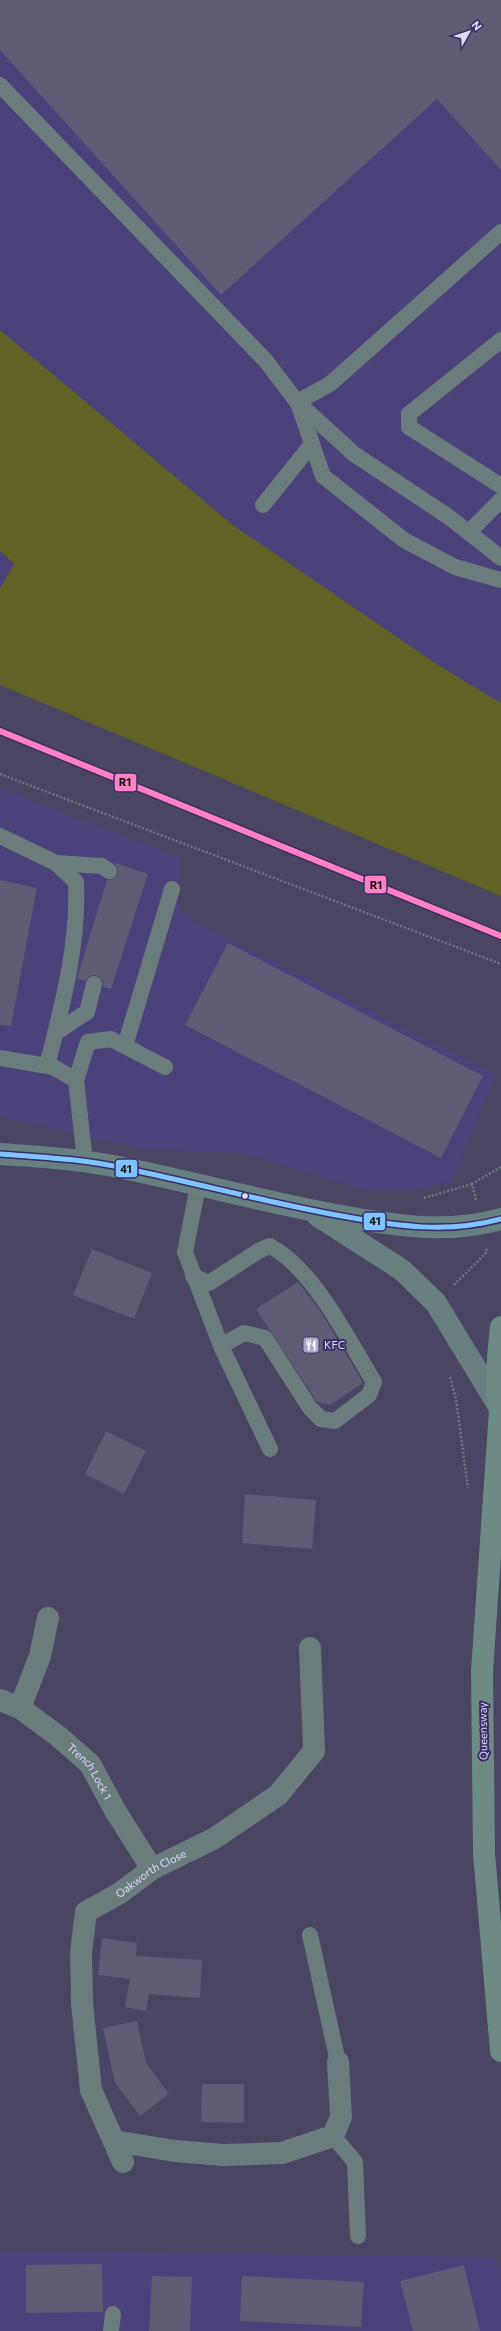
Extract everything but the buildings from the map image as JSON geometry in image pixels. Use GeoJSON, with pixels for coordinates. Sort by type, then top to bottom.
{"type":"FeatureCollection","features":[{"type":"Feature","properties":{"kind":"highway","name":"Queensway"},"geometry":{"type":"LineString","coordinates":[[501,1327],[498,1362],[500,1410],[482,1671],[484,1853],[501,2052]]}},
{"type":"Feature","properties":{"kind":"street"},"geometry":{"type":"LineString","coordinates":[[0,1154],[85,1161],[123,1168],[308,1210],[404,1227],[458,1227],[501,1219]]}},
{"type":"Feature","properties":{"kind":"street"},"geometry":{"type":"LineString","coordinates":[[308,1210],[402,1270],[436,1303],[500,1410]]}},
{"type":"Feature","properties":{"kind":"street"},"geometry":{"type":"LineString","coordinates":[[20,1708],[40,1656],[48,1618]]}},
{"type":"Feature","properties":{"kind":"street","name":"Oakworth Close"},"geometry":{"type":"LineString","coordinates":[[123,2162],[91,2090],[82,2003],[81,1952],[86,1912],[120,1893],[152,1869],[215,1838],[278,1795],[314,1751],[310,1648]]}},
{"type":"Feature","properties":{"kind":"street","name":"Trench Lock 1"},"geometry":{"type":"LineString","coordinates":[[0,1700],[20,1708],[58,1736],[90,1764],[116,1812],[152,1869]]}},
{"type":"Feature","properties":{"kind":"street"},"geometry":{"type":"LineString","coordinates":[[114,2141],[175,2151],[223,2155],[282,2153],[333,2136],[341,2117],[338,2062]]}},
{"type":"Feature","properties":{"kind":"lane"},"geometry":{"type":"LineString","coordinates":[[0,85],[266,361],[297,402],[354,454],[469,532],[501,558]]}},
{"type":"Feature","properties":{"kind":"lane"},"geometry":{"type":"LineString","coordinates":[[297,402],[330,384],[501,232]]}},
{"type":"Feature","properties":{"kind":"lane"},"geometry":{"type":"LineString","coordinates":[[501,340],[409,414],[409,428],[501,486]]}},
{"type":"Feature","properties":{"kind":"lane"},"geometry":{"type":"LineString","coordinates":[[297,402],[323,476],[404,540],[455,567],[501,580]]}},
{"type":"Feature","properties":{"kind":"lane"},"geometry":{"type":"LineString","coordinates":[[263,505],[312,444]]}},
{"type":"Feature","properties":{"kind":"lane"},"geometry":{"type":"LineString","coordinates":[[469,532],[501,500]]}},
{"type":"Feature","properties":{"kind":"lane"},"geometry":{"type":"LineString","coordinates":[[0,836],[56,863],[76,882],[78,912],[67,984],[47,1066]]}},
{"type":"Feature","properties":{"kind":"lane"},"geometry":{"type":"LineString","coordinates":[[56,863],[102,866],[110,871]]}},
{"type":"Feature","properties":{"kind":"lane"},"geometry":{"type":"LineString","coordinates":[[125,1046],[172,889]]}},
{"type":"Feature","properties":{"kind":"lane"},"geometry":{"type":"LineString","coordinates":[[55,1033],[87,1012],[94,984]]}},
{"type":"Feature","properties":{"kind":"lane"},"geometry":{"type":"LineString","coordinates":[[85,1161],[76,1080],[88,1042],[111,1039],[165,1067]]}},
{"type":"Feature","properties":{"kind":"lane"},"geometry":{"type":"LineString","coordinates":[[0,1058],[53,1067],[76,1080]]}},
{"type":"Feature","properties":{"kind":"lane"},"geometry":{"type":"LineString","coordinates":[[198,1186],[185,1252],[221,1346],[270,1449]]}},
{"type":"Feature","properties":{"kind":"lane"},"geometry":{"type":"LineString","coordinates":[[193,1276],[209,1283],[260,1250],[270,1246],[277,1250],[304,1273],[374,1382],[370,1395],[335,1421],[320,1419],[310,1408],[265,1338],[244,1333],[221,1346]]}},
{"type":"Feature","properties":{"kind":"lane"},"geometry":{"type":"LineString","coordinates":[[310,1935],[338,2062]]}},
{"type":"Feature","properties":{"kind":"lane"},"geometry":{"type":"LineString","coordinates":[[333,2136],[356,2162],[358,2236]]}},
{"type":"Feature","properties":{"kind":"lane"},"geometry":{"type":"LineString","coordinates":[[111,2331],[113,2314]]}},
{"type":"Feature","properties":{"kind":"path"},"geometry":{"type":"LineString","coordinates":[[0,774],[501,964]]}},
{"type":"Feature","properties":{"kind":"path"},"geometry":{"type":"LineString","coordinates":[[424,1198],[472,1184]]}},
{"type":"Feature","properties":{"kind":"shaded area"},"geometry":{"type":"Polygon","coordinates":[[[0,0],[501,0],[501,703],[438,665],[233,525],[0,330],[0,0]]]}},
{"type":"Feature","properties":{"kind":"shaded area"},"geometry":{"type":"Polygon","coordinates":[[[0,330],[233,525],[438,665],[501,703],[501,896],[0,685],[0,588],[14,564],[0,551],[0,330]]]}},
{"type":"Feature","properties":{"kind":"shaded area"},"geometry":{"type":"Polygon","coordinates":[[[0,551],[15,564],[0,588],[0,551]]]}},
{"type":"Feature","properties":{"kind":"shaded area"},"geometry":{"type":"Polygon","coordinates":[[[0,788],[181,858],[178,893],[180,909],[189,919],[496,1074],[452,1180],[419,1190],[365,1190],[242,1153],[143,1149],[0,1117],[0,788]]]}},
{"type":"Feature","properties":{"kind":"shaded area"},"geometry":{"type":"Polygon","coordinates":[[[0,2251],[496,2257],[501,2278],[501,2331],[0,2331],[0,2251]]]}},
{"type":"Feature","properties":{"kind":"transit line","name":"R1"},"geometry":{"type":"LineString","coordinates":[[0,731],[501,936]]}},
{"type":"Feature","properties":{"kind":"transit line","name":"41"},"geometry":{"type":"LineString","coordinates":[[0,1154],[93,1162],[287,1205],[382,1223],[422,1227],[441,1227],[481,1224],[501,1219]]}},
{"type":"Feature","properties":{"kind":"place","name":"KFC"},"geometry":{"type":"Point","coordinates":[311,1345]}}]}
